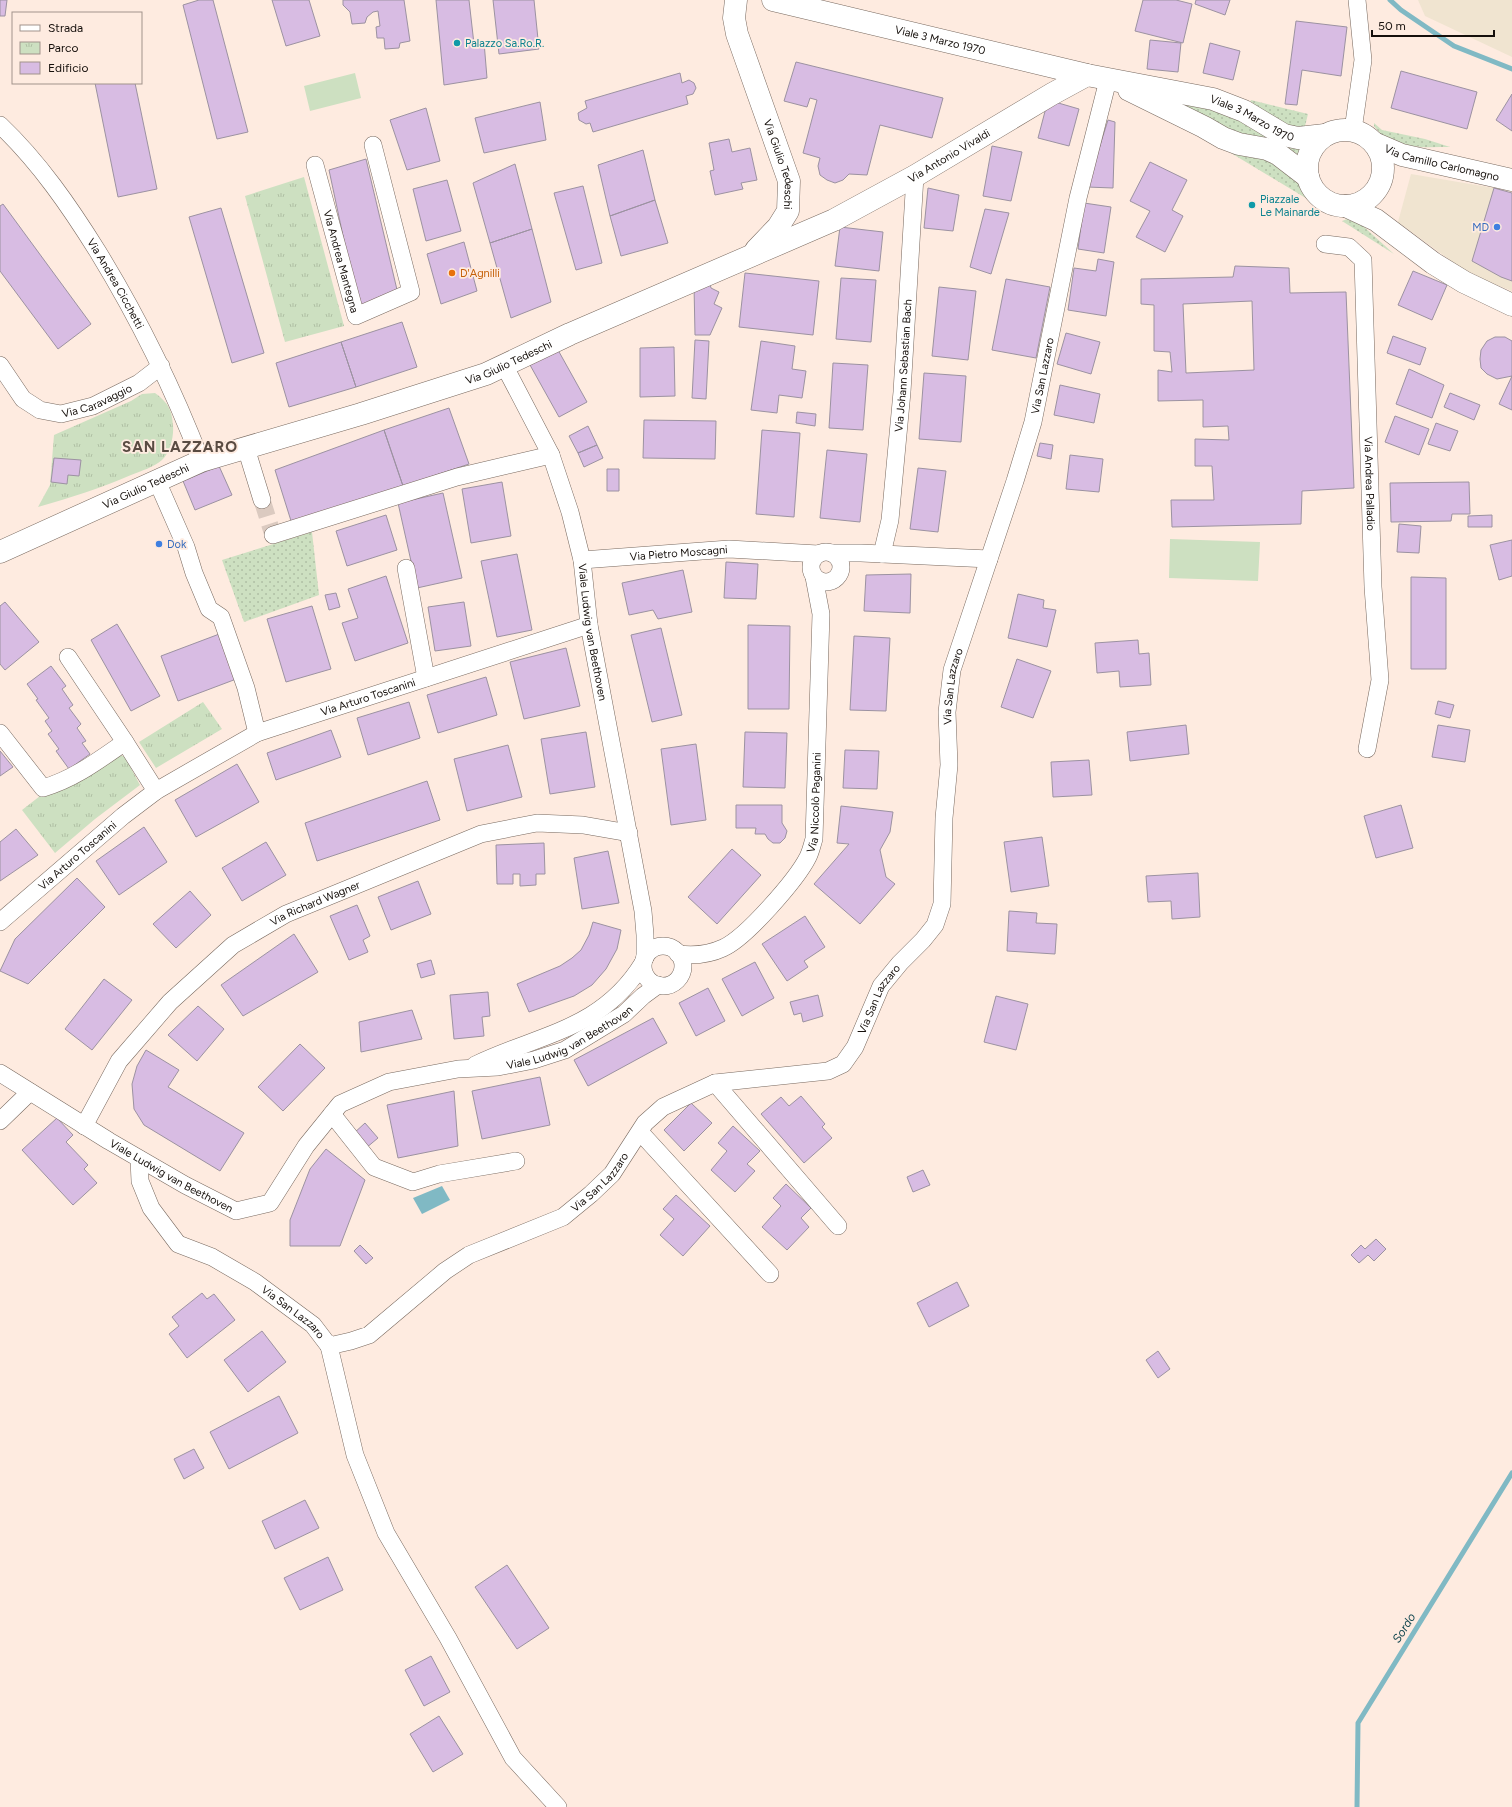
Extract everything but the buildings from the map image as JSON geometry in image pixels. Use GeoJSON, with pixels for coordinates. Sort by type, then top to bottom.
{"type":"FeatureCollection","features":[{"type":"Feature","properties":{"kind":"street","name":"Via Giulio Tedeschi"},"geometry":{"type":"LineString","coordinates":[[0,552],[157,480],[201,462],[442,389],[486,374],[570,334],[751,255],[778,227],[788,211],[789,181],[737,34],[734,18],[736,0]]}},
{"type":"Feature","properties":{"kind":"street","name":"Viale 3 Marzo 1970"},"geometry":{"type":"LineString","coordinates":[[773,0],[1108,80],[1213,99],[1244,111],[1284,135],[1298,138],[1325,135]]}},
{"type":"Feature","properties":{"kind":"street"},"geometry":{"type":"LineString","coordinates":[[1353,130],[1363,60],[1357,0]]}},
{"type":"Feature","properties":{"kind":"street","name":"Via Antonio Vivaldi"},"geometry":{"type":"LineString","coordinates":[[751,255],[784,242],[807,230],[834,220],[915,176],[1052,94],[1087,75]]}},
{"type":"Feature","properties":{"kind":"street","name":"Viale 3 Marzo 1970"},"geometry":{"type":"LineString","coordinates":[[1108,80],[1204,127],[1223,138],[1239,144],[1278,154],[1308,177]]}},
{"type":"Feature","properties":{"kind":"street","name":"Via San Lazzaro"},"geometry":{"type":"LineString","coordinates":[[139,1158],[140,1181],[151,1208],[178,1244],[212,1257],[255,1282],[313,1325],[329,1346],[369,1335],[445,1271],[469,1255],[563,1217],[612,1174],[645,1123],[663,1107],[715,1083],[828,1071],[843,1064],[855,1047],[881,986],[900,963],[936,925],[942,904],[944,818],[949,765],[947,712],[952,670],[990,560],[1032,422],[1078,198],[1108,80]]}},
{"type":"Feature","properties":{"kind":"street","name":"Via Andrea Cicchetti"},"geometry":{"type":"LineString","coordinates":[[0,125],[17,141],[56,190],[123,293],[161,366],[201,462]]}},
{"type":"Feature","properties":{"kind":"street"},"geometry":{"type":"LineString","coordinates":[[1346,206],[1358,204],[1369,198],[1377,188],[1382,177],[1383,165],[1380,153],[1374,142],[1353,130],[1339,130],[1325,135],[1316,143],[1310,153],[1307,165],[1308,177],[1313,189],[1322,198],[1333,204],[1346,206],[1376,220],[1433,263],[1464,282],[1512,305]]}},
{"type":"Feature","properties":{"kind":"street","name":"Via Camillo Carlomagno"},"geometry":{"type":"LineString","coordinates":[[1374,142],[1402,156],[1512,180]]}},
{"type":"Feature","properties":{"kind":"street","name":"Via Andrea Mantegna"},"geometry":{"type":"LineString","coordinates":[[315,165],[356,316],[411,292],[373,145]]}},
{"type":"Feature","properties":{"kind":"street","name":"Via Johann Sebastian Bach"},"geometry":{"type":"LineString","coordinates":[[882,554],[890,520],[902,392],[915,176]]}},
{"type":"Feature","properties":{"kind":"street"},"geometry":{"type":"LineString","coordinates":[[788,211],[792,221],[807,230]]}},
{"type":"Feature","properties":{"kind":"street","name":"Via Andrea Palladio"},"geometry":{"type":"LineString","coordinates":[[1325,244],[1349,247],[1363,260],[1373,587],[1380,680],[1368,749]]}},
{"type":"Feature","properties":{"kind":"street","name":"Via Caravaggio"},"geometry":{"type":"LineString","coordinates":[[0,365],[23,399],[40,410],[61,414],[93,406],[139,383],[161,366]]}},
{"type":"Feature","properties":{"kind":"street","name":"Viale Ludwig van Beethoven"},"geometry":{"type":"LineString","coordinates":[[472,1067],[499,1054],[537,1041],[572,1026],[600,1010],[636,975],[644,961],[645,935],[643,911],[589,625],[582,560],[570,512],[551,454],[504,365]]}},
{"type":"Feature","properties":{"kind":"street"},"geometry":{"type":"LineString","coordinates":[[246,448],[262,500]]}},
{"type":"Feature","properties":{"kind":"street"},"geometry":{"type":"LineString","coordinates":[[273,535],[457,477],[551,454]]}},
{"type":"Feature","properties":{"kind":"street"},"geometry":{"type":"LineString","coordinates":[[157,480],[186,547],[194,573],[209,609],[221,617],[246,688],[257,733]]}},
{"type":"Feature","properties":{"kind":"street","name":"Via Pietro Moscagni"},"geometry":{"type":"LineString","coordinates":[[582,560],[729,549],[825,554],[882,554],[990,560]]}},
{"type":"Feature","properties":{"kind":"street","name":"Via Pietro Moscagni"},"geometry":{"type":"LineString","coordinates":[[776,551],[813,574]]}},
{"type":"Feature","properties":{"kind":"street"},"geometry":{"type":"LineString","coordinates":[[825,554],[839,560],[841,570],[836,578],[827,582],[818,580],[813,574],[812,562],[825,554]]}},
{"type":"Feature","properties":{"kind":"street","name":"Via Pietro Moscagni"},"geometry":{"type":"LineString","coordinates":[[841,570],[860,560],[882,554]]}},
{"type":"Feature","properties":{"kind":"street"},"geometry":{"type":"LineString","coordinates":[[406,568],[426,678]]}},
{"type":"Feature","properties":{"kind":"street","name":"Via Niccolò Paganini"},"geometry":{"type":"LineString","coordinates":[[674,951],[693,956],[707,954],[724,948],[746,933],[777,899],[800,870],[808,857],[816,824],[821,614],[813,574]]}},
{"type":"Feature","properties":{"kind":"street","name":"Via Arturo Toscanini"},"geometry":{"type":"LineString","coordinates":[[0,922],[122,816],[156,791],[257,733],[589,625]]}},
{"type":"Feature","properties":{"kind":"street"},"geometry":{"type":"LineString","coordinates":[[68,657],[156,791]]}},
{"type":"Feature","properties":{"kind":"street"},"geometry":{"type":"LineString","coordinates":[[0,733],[43,788],[60,783],[84,770],[125,742]]}},
{"type":"Feature","properties":{"kind":"street","name":"Via Richard Wagner"},"geometry":{"type":"LineString","coordinates":[[84,1126],[119,1061],[170,1002],[233,945],[286,914],[482,834],[537,823],[583,825],[629,833]]}},
{"type":"Feature","properties":{"kind":"street","name":"Viale Ludwig van Beethoven"},"geometry":{"type":"LineString","coordinates":[[643,911],[652,927],[674,951]]}},
{"type":"Feature","properties":{"kind":"street"},"geometry":{"type":"LineString","coordinates":[[658,946],[674,951],[681,960],[681,973],[672,983],[658,985],[653,983],[645,974],[644,961],[652,949],[658,946]]}},
{"type":"Feature","properties":{"kind":"street","name":"Viale Ludwig van Beethoven"},"geometry":{"type":"LineString","coordinates":[[0,1073],[84,1126],[185,1185],[236,1211],[270,1203],[306,1146],[340,1104],[389,1082],[472,1067],[498,1067],[534,1060],[565,1050],[624,1014],[643,996],[658,985]]}},
{"type":"Feature","properties":{"kind":"street"},"geometry":{"type":"LineString","coordinates":[[715,1083],[838,1226]]}},
{"type":"Feature","properties":{"kind":"street"},"geometry":{"type":"LineString","coordinates":[[0,1121],[30,1092]]}},
{"type":"Feature","properties":{"kind":"street"},"geometry":{"type":"LineString","coordinates":[[332,1114],[374,1167],[413,1182],[439,1174],[516,1161]]}},
{"type":"Feature","properties":{"kind":"street"},"geometry":{"type":"LineString","coordinates":[[640,1132],[770,1274]]}},
{"type":"Feature","properties":{"kind":"street"},"geometry":{"type":"LineString","coordinates":[[329,1346],[355,1455],[386,1533],[448,1638],[513,1758],[558,1807]]}},
{"type":"Feature","properties":{"kind":"shaded area"},"geometry":{"type":"Polygon","coordinates":[[[1418,0],[1512,0],[1512,57],[1425,16],[1418,0]]]}},
{"type":"Feature","properties":{"kind":"shaded area"},"geometry":{"type":"Polygon","coordinates":[[[1411,174],[1494,188],[1512,194],[1512,291],[1469,274],[1398,222],[1411,174]]]}},
{"type":"Feature","properties":{"kind":"green space"},"geometry":{"type":"Polygon","coordinates":[[[355,73],[361,98],[310,111],[304,86],[355,73]]]}},
{"type":"Feature","properties":{"kind":"green space"},"geometry":{"type":"Polygon","coordinates":[[[1171,100],[1230,114],[1301,147],[1299,155],[1285,147],[1234,134],[1171,100]]]}},
{"type":"Feature","properties":{"kind":"green space"},"geometry":{"type":"Polygon","coordinates":[[[1251,100],[1308,114],[1305,126],[1301,128],[1286,126],[1250,103],[1251,100]]]}},
{"type":"Feature","properties":{"kind":"green space"},"geometry":{"type":"Polygon","coordinates":[[[1374,123],[1382,130],[1425,139],[1450,147],[1418,147],[1398,144],[1381,134],[1374,126],[1374,123]]]}},
{"type":"Feature","properties":{"kind":"green space"},"geometry":{"type":"Polygon","coordinates":[[[1226,150],[1268,159],[1301,183],[1314,203],[1226,150]]]}},
{"type":"Feature","properties":{"kind":"green space"},"geometry":{"type":"Polygon","coordinates":[[[304,177],[344,326],[285,342],[245,196],[304,177]]]}},
{"type":"Feature","properties":{"kind":"green space"},"geometry":{"type":"Polygon","coordinates":[[[1347,219],[1363,226],[1394,254],[1342,221],[1347,219]]]}},
{"type":"Feature","properties":{"kind":"green space"},"geometry":{"type":"Polygon","coordinates":[[[155,393],[168,407],[172,420],[173,430],[171,444],[162,460],[147,469],[108,484],[38,507],[50,485],[54,435],[131,401],[142,394],[155,393]]]}},
{"type":"Feature","properties":{"kind":"green space"},"geometry":{"type":"Polygon","coordinates":[[[312,532],[319,595],[244,622],[222,560],[312,532]]]}},
{"type":"Feature","properties":{"kind":"green space"},"geometry":{"type":"Polygon","coordinates":[[[1170,539],[1260,542],[1258,581],[1169,578],[1170,539]]]}},
{"type":"Feature","properties":{"kind":"green space"},"geometry":{"type":"Polygon","coordinates":[[[203,702],[222,729],[156,768],[139,742],[203,702]]]}},
{"type":"Feature","properties":{"kind":"green space"},"geometry":{"type":"Polygon","coordinates":[[[118,754],[125,757],[140,785],[95,819],[55,853],[22,810],[40,796],[71,782],[118,754]]]}},
{"type":"Feature","properties":{"kind":"water"},"geometry":{"type":"Polygon","coordinates":[[[442,1186],[450,1200],[422,1214],[413,1198],[442,1186]]]}},
{"type":"Feature","properties":{"kind":"waterway","name":"Sordo"},"geometry":{"type":"LineString","coordinates":[[1390,0],[1401,10],[1454,46],[1512,69]]}},
{"type":"Feature","properties":{"kind":"waterway","name":"Sordo"},"geometry":{"type":"LineString","coordinates":[[1357,1807],[1358,1723],[1512,1473]]}},
{"type":"Feature","properties":{"kind":"tunnel"},"geometry":{"type":"LineString","coordinates":[[262,500],[273,535]]}},
{"type":"Feature","properties":{"kind":"place","name":"Palazzo Sa.Ro.R."},"geometry":{"type":"Point","coordinates":[457,43]}},
{"type":"Feature","properties":{"kind":"place","name":"Piazzale Le Mainarde"},"geometry":{"type":"Point","coordinates":[1252,205]}},
{"type":"Feature","properties":{"kind":"place","name":"MD"},"geometry":{"type":"Point","coordinates":[1497,227]}},
{"type":"Feature","properties":{"kind":"place","name":"D'Agnilli"},"geometry":{"type":"Point","coordinates":[452,273]}},
{"type":"Feature","properties":{"kind":"place","name":"Dok"},"geometry":{"type":"Point","coordinates":[159,544]}},
{"type":"Feature","properties":{"kind":"district","name":"SAN LAZZARO"},"geometry":{"type":"Point","coordinates":[180,447]}}]}
